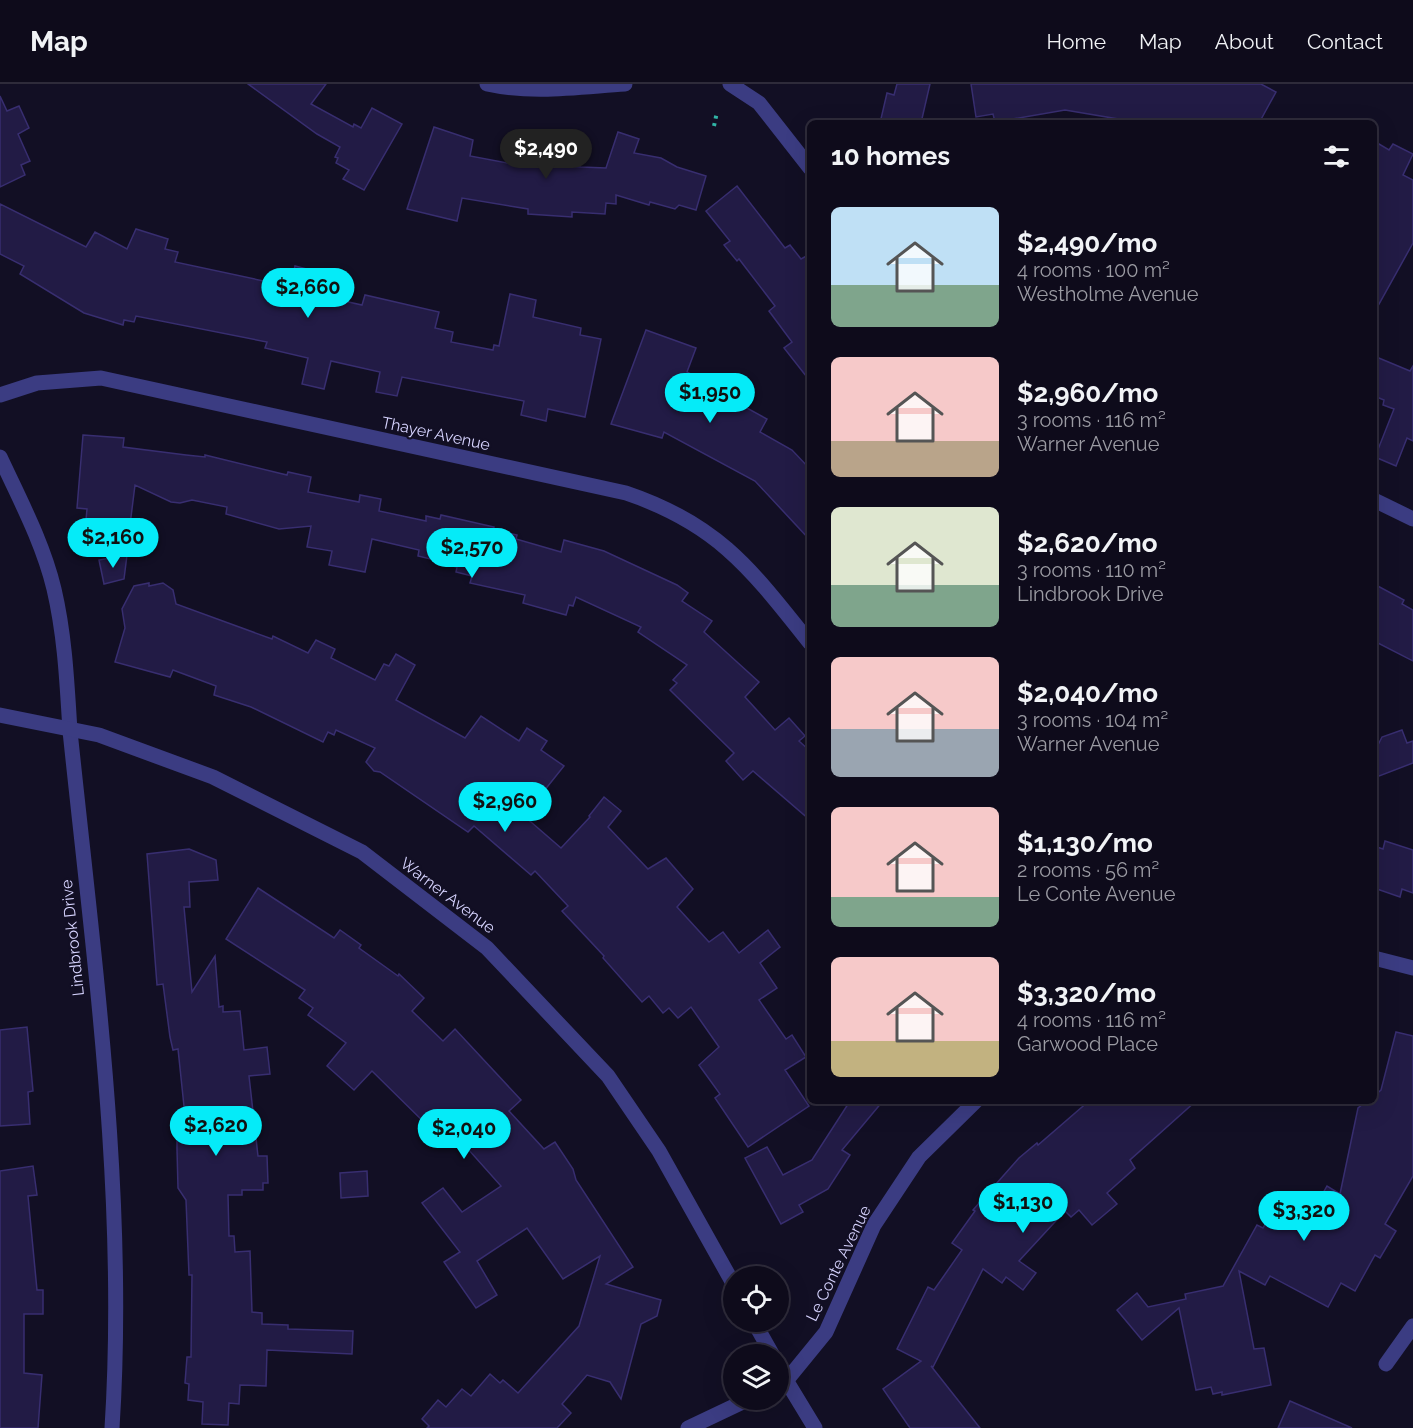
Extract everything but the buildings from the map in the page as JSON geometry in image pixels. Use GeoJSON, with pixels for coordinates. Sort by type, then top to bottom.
{"type":"FeatureCollection","features":[{"type":"Feature","properties":{"kind":"street"},"geometry":{"type":"LineString","coordinates":[[487,84],[506,88],[551,89],[625,84]]}},
{"type":"Feature","properties":{"kind":"street"},"geometry":{"type":"LineString","coordinates":[[735,84],[759,103],[807,164]]}},
{"type":"Feature","properties":{"kind":"street","name":"Thayer Avenue"},"geometry":{"type":"LineString","coordinates":[[0,395],[37,383],[101,378],[626,492],[681,514],[711,534],[740,559],[765,586],[807,639]]}},
{"type":"Feature","properties":{"kind":"street","name":"Lindbrook Drive"},"geometry":{"type":"LineString","coordinates":[[0,457],[36,534],[54,589],[68,672],[70,731],[107,1108],[117,1268],[116,1362],[112,1428]]}},
{"type":"Feature","properties":{"kind":"street"},"geometry":{"type":"LineString","coordinates":[[1377,501],[1413,519]]}},
{"type":"Feature","properties":{"kind":"street","name":"Warner Avenue"},"geometry":{"type":"LineString","coordinates":[[0,715],[70,731],[99,735],[213,777],[362,852],[487,948],[608,1076],[659,1151],[723,1266]]}},
{"type":"Feature","properties":{"kind":"street"},"geometry":{"type":"LineString","coordinates":[[1377,959],[1413,968]]}},
{"type":"Feature","properties":{"kind":"street","name":"Le Conte Avenue"},"geometry":{"type":"LineString","coordinates":[[789,1375],[826,1332],[874,1224],[918,1157],[973,1104]]}},
{"type":"Feature","properties":{"kind":"street"},"geometry":{"type":"LineString","coordinates":[[1386,1364],[1413,1326]]}},
{"type":"Feature","properties":{"kind":"street"},"geometry":{"type":"LineString","coordinates":[[789,1393],[815,1428]]}},
{"type":"Feature","properties":{"kind":"street"},"geometry":{"type":"LineString","coordinates":[[688,1428],[726,1410]]}},
{"type":"Feature","properties":{"kind":"path"},"geometry":{"type":"LineString","coordinates":[[714,126],[717,112]]}}]}
